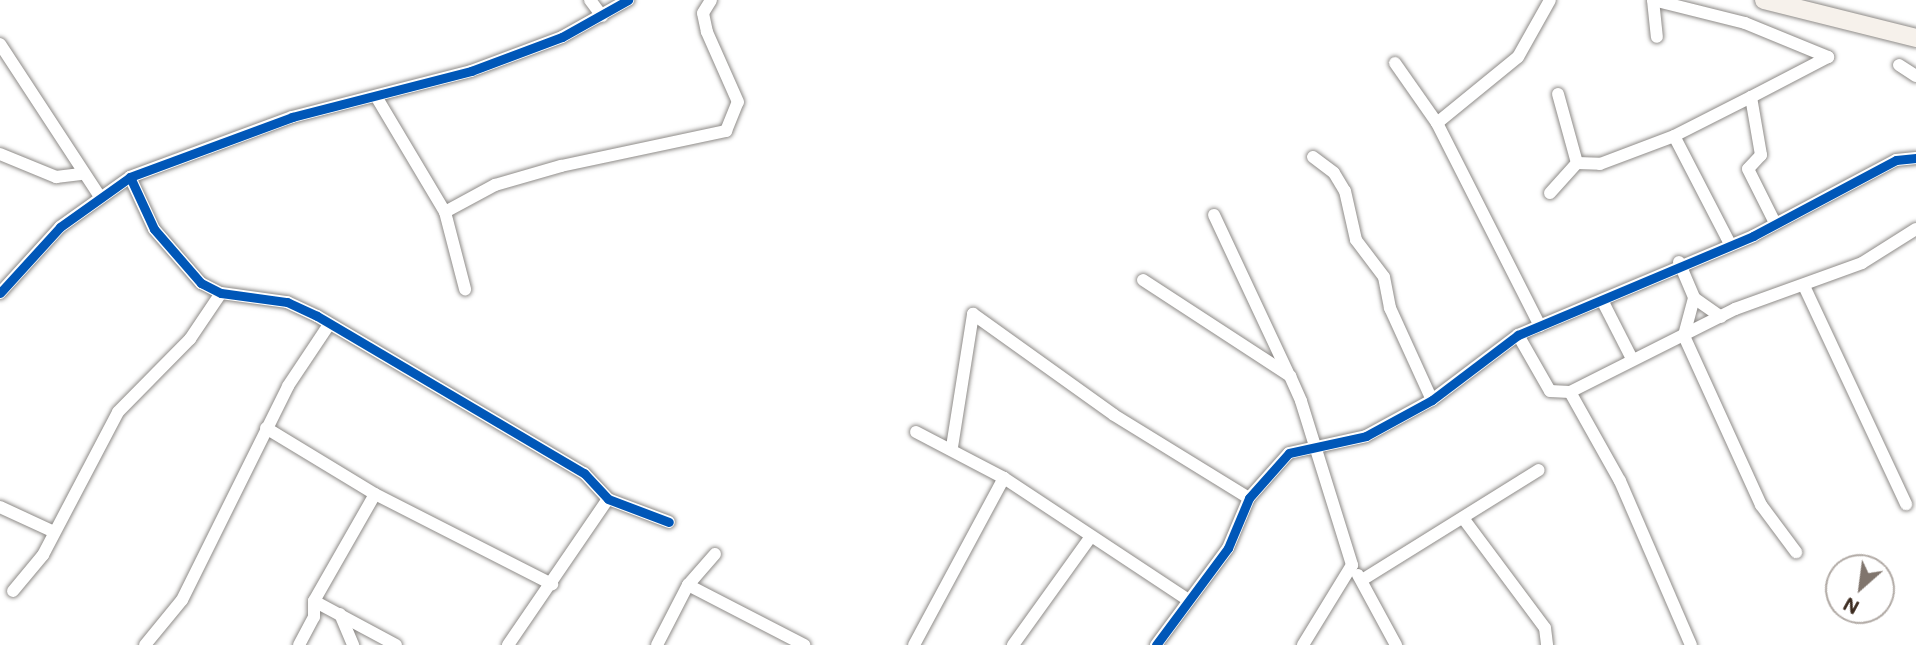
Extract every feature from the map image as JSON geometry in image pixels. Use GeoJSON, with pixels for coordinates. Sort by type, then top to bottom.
{"type":"FeatureCollection","features":[{"type":"Feature","properties":{"kind":"highway"},"geometry":{"type":"LineString","coordinates":[[1764,0],[1916,38]]}},
{"type":"Feature","properties":{"kind":"street"},"geometry":{"type":"LineString","coordinates":[[590,0],[602,16]]}},
{"type":"Feature","properties":{"kind":"street"},"geometry":{"type":"LineString","coordinates":[[0,293],[98,194],[130,177],[292,117],[377,98],[471,71],[602,16],[628,0]]}},
{"type":"Feature","properties":{"kind":"street"},"geometry":{"type":"LineString","coordinates":[[445,212],[495,186],[561,166],[726,131],[738,102],[707,32],[703,13],[711,0]]}},
{"type":"Feature","properties":{"kind":"street"},"geometry":{"type":"LineString","coordinates":[[1437,123],[1518,57],[1550,0]]}},
{"type":"Feature","properties":{"kind":"street"},"geometry":{"type":"LineString","coordinates":[[1577,163],[1600,164],[1674,136],[1828,57],[1745,23],[1653,0],[1657,37]]}},
{"type":"Feature","properties":{"kind":"street"},"geometry":{"type":"LineString","coordinates":[[0,44],[4,63],[81,174],[98,194]]}},
{"type":"Feature","properties":{"kind":"street"},"geometry":{"type":"LineString","coordinates":[[1395,63],[1437,123],[1540,326]]}},
{"type":"Feature","properties":{"kind":"street"},"geometry":{"type":"LineString","coordinates":[[1899,65],[1916,76]]}},
{"type":"Feature","properties":{"kind":"street"},"geometry":{"type":"LineString","coordinates":[[1558,94],[1577,163]]}},
{"type":"Feature","properties":{"kind":"street"},"geometry":{"type":"LineString","coordinates":[[1751,97],[1761,155],[1748,169],[1774,221]]}},
{"type":"Feature","properties":{"kind":"street"},"geometry":{"type":"LineString","coordinates":[[377,98],[445,212],[465,289]]}},
{"type":"Feature","properties":{"kind":"street"},"geometry":{"type":"LineString","coordinates":[[1674,136],[1729,242]]}},
{"type":"Feature","properties":{"kind":"street"},"geometry":{"type":"LineString","coordinates":[[0,154],[55,177],[81,174]]}},
{"type":"Feature","properties":{"kind":"street"},"geometry":{"type":"LineString","coordinates":[[1313,157],[1334,173],[1345,191],[1356,240],[1384,277],[1390,309],[1432,400]]}},
{"type":"Feature","properties":{"kind":"street"},"geometry":{"type":"LineString","coordinates":[[1156,645],[1187,599],[1228,548],[1249,498],[1289,453],[1366,436],[1432,400],[1518,334],[1602,300],[1679,262],[1729,242],[1896,160],[1916,158]]}},
{"type":"Feature","properties":{"kind":"street"},"geometry":{"type":"LineString","coordinates":[[1550,193],[1577,163]]}},
{"type":"Feature","properties":{"kind":"street"},"geometry":{"type":"LineString","coordinates":[[130,177],[175,260],[221,293],[287,302],[584,472],[608,499],[669,522]]}},
{"type":"Feature","properties":{"kind":"street"},"geometry":{"type":"LineString","coordinates":[[1214,215],[1290,376],[1318,447],[1352,565],[1396,645]]}},
{"type":"Feature","properties":{"kind":"street"},"geometry":{"type":"LineString","coordinates":[[1518,334],[1550,391],[1570,392],[1631,357],[1684,336],[1721,317],[1862,262],[1913,232]]}},
{"type":"Feature","properties":{"kind":"street"},"geometry":{"type":"LineString","coordinates":[[1679,262],[1694,298],[1721,317]]}},
{"type":"Feature","properties":{"kind":"street"},"geometry":{"type":"LineString","coordinates":[[1143,280],[1290,376]]}},
{"type":"Feature","properties":{"kind":"street"},"geometry":{"type":"LineString","coordinates":[[1804,286],[1906,503]]}},
{"type":"Feature","properties":{"kind":"street"},"geometry":{"type":"LineString","coordinates":[[13,592],[54,533],[118,412],[190,339],[221,293]]}},
{"type":"Feature","properties":{"kind":"street"},"geometry":{"type":"LineString","coordinates":[[1694,298],[1684,336],[1761,505],[1796,552]]}},
{"type":"Feature","properties":{"kind":"street"},"geometry":{"type":"LineString","coordinates":[[1602,300],[1631,357]]}},
{"type":"Feature","properties":{"kind":"street"},"geometry":{"type":"LineString","coordinates":[[952,447],[974,314],[1114,415],[1249,498]]}},
{"type":"Feature","properties":{"kind":"street"},"geometry":{"type":"LineString","coordinates":[[145,645],[182,600],[266,429],[328,326]]}},
{"type":"Feature","properties":{"kind":"street"},"geometry":{"type":"LineString","coordinates":[[1570,392],[1620,481],[1691,645]]}},
{"type":"Feature","properties":{"kind":"street"},"geometry":{"type":"LineString","coordinates":[[266,429],[374,494],[552,584]]}},
{"type":"Feature","properties":{"kind":"street"},"geometry":{"type":"LineString","coordinates":[[916,432],[952,447],[1004,478],[1090,538],[1187,599]]}},
{"type":"Feature","properties":{"kind":"street"},"geometry":{"type":"LineString","coordinates":[[1362,580],[1539,470]]}},
{"type":"Feature","properties":{"kind":"street"},"geometry":{"type":"LineString","coordinates":[[914,645],[1004,478]]}},
{"type":"Feature","properties":{"kind":"street"},"geometry":{"type":"LineString","coordinates":[[299,645],[314,617],[314,601],[374,494]]}},
{"type":"Feature","properties":{"kind":"street"},"geometry":{"type":"LineString","coordinates":[[508,645],[608,499]]}},
{"type":"Feature","properties":{"kind":"street"},"geometry":{"type":"LineString","coordinates":[[0,507],[54,533]]}},
{"type":"Feature","properties":{"kind":"street"},"geometry":{"type":"LineString","coordinates":[[1463,518],[1545,628],[1547,645]]}},
{"type":"Feature","properties":{"kind":"street"},"geometry":{"type":"LineString","coordinates":[[1013,645],[1090,538]]}},
{"type":"Feature","properties":{"kind":"street"},"geometry":{"type":"LineString","coordinates":[[657,645],[688,585],[715,554]]}},
{"type":"Feature","properties":{"kind":"street"},"geometry":{"type":"LineString","coordinates":[[1303,645],[1352,565]]}},
{"type":"Feature","properties":{"kind":"street"},"geometry":{"type":"LineString","coordinates":[[688,585],[804,645]]}},
{"type":"Feature","properties":{"kind":"street"},"geometry":{"type":"LineString","coordinates":[[314,601],[396,645]]}},
{"type":"Feature","properties":{"kind":"street"},"geometry":{"type":"LineString","coordinates":[[340,614],[353,645]]}},
{"type":"Feature","properties":{"kind":"cycle path"},"geometry":{"type":"LineString","coordinates":[[0,293],[60,227],[130,177],[292,117],[471,71],[562,37],[628,0]]}},
{"type":"Feature","properties":{"kind":"cycle path"},"geometry":{"type":"LineString","coordinates":[[1156,645],[1228,548],[1249,498],[1289,453],[1366,436],[1432,400],[1518,335],[1753,236],[1896,160],[1916,158]]}},
{"type":"Feature","properties":{"kind":"cycle path"},"geometry":{"type":"LineString","coordinates":[[130,177],[154,229],[201,283],[221,293],[287,302],[317,316],[584,473],[608,499],[669,522]]}}]}
